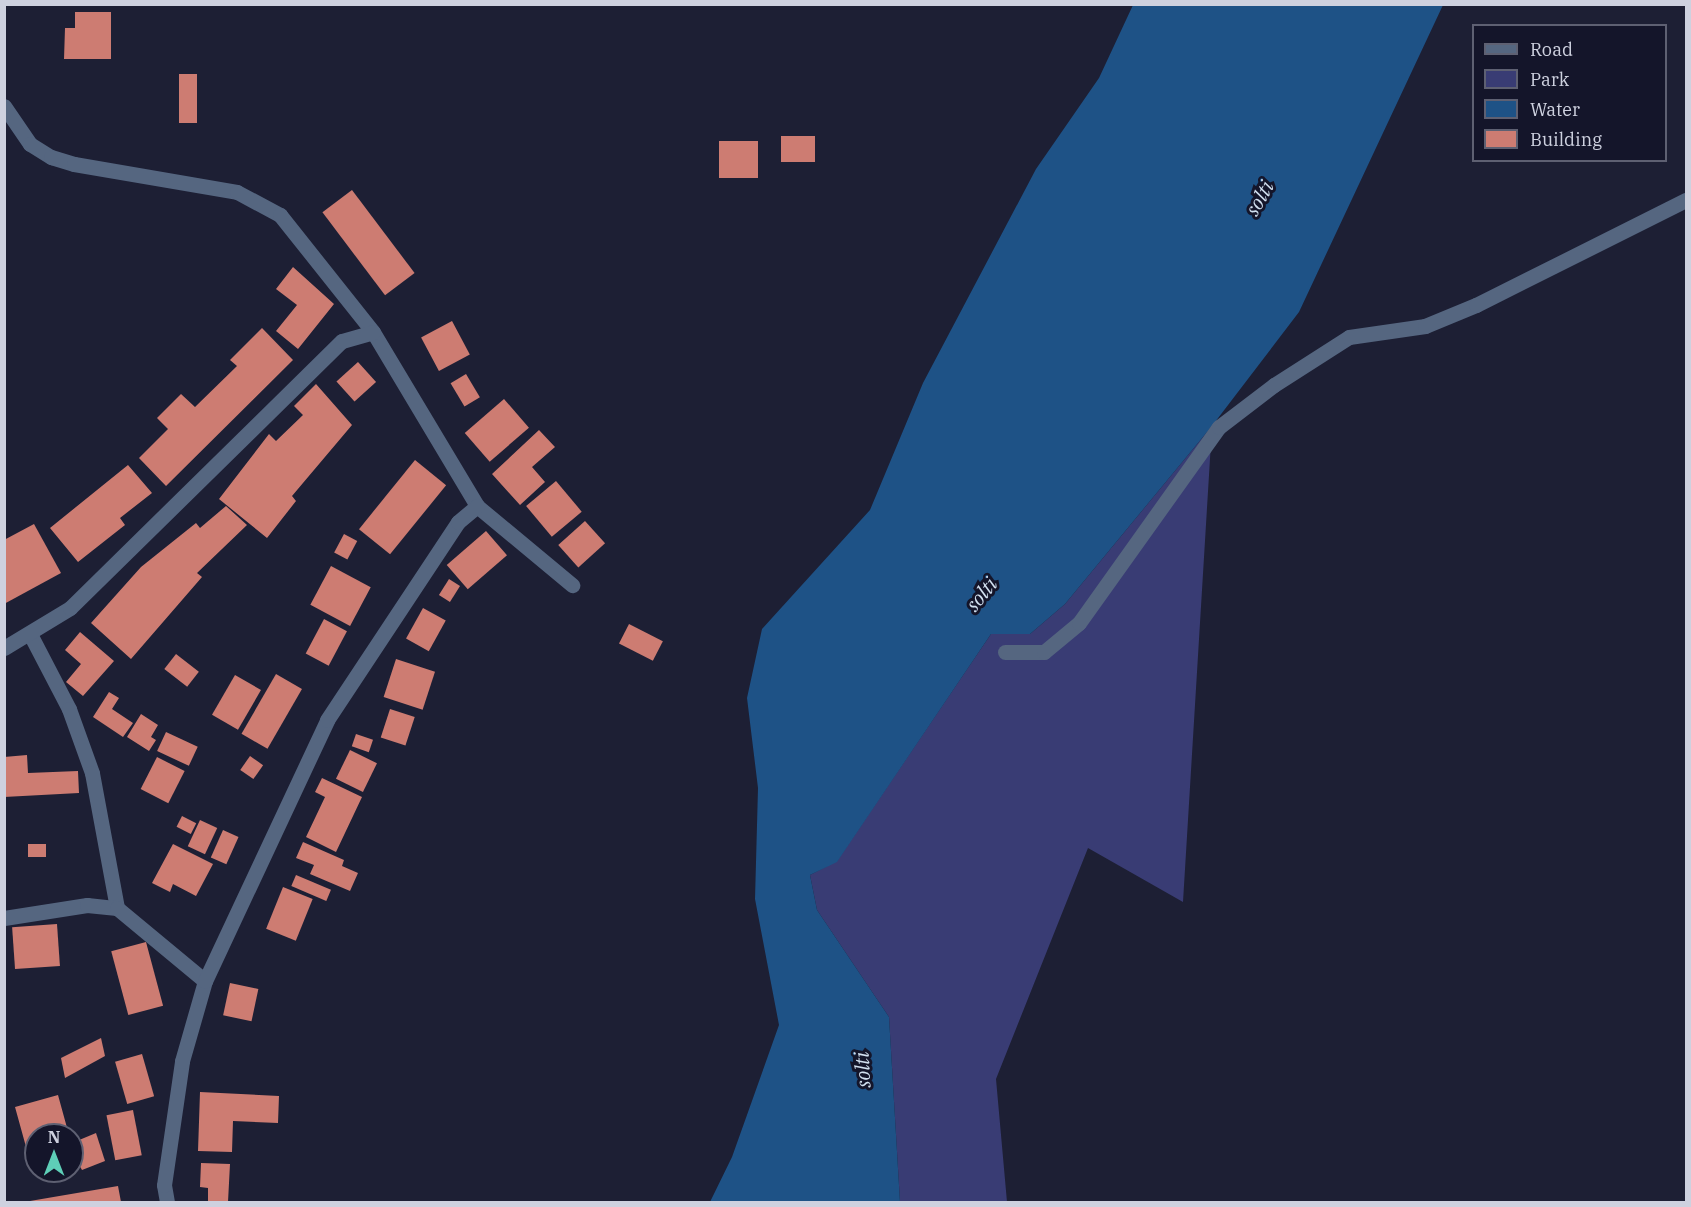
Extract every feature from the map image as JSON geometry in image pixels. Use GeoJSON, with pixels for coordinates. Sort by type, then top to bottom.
{"type":"FeatureCollection","features":[{"type":"Feature","properties":{"kind":"street"},"geometry":{"type":"LineString","coordinates":[[4,106],[30,144],[51,157],[74,164],[213,186],[260,201],[280,215],[373,332],[477,506],[572,585]]}},
{"type":"Feature","properties":{"kind":"street"},"geometry":{"type":"LineString","coordinates":[[1005,652],[1044,652],[1079,623],[1219,428],[1274,385],[1349,337],[1425,326],[1476,305],[1686,200]]}},
{"type":"Feature","properties":{"kind":"street"},"geometry":{"type":"LineString","coordinates":[[4,648],[70,608],[342,341],[373,332]]}},
{"type":"Feature","properties":{"kind":"street"},"geometry":{"type":"LineString","coordinates":[[167,1203],[164,1185],[182,1061],[205,981],[327,720],[446,539],[477,506]]}},
{"type":"Feature","properties":{"kind":"street"},"geometry":{"type":"LineString","coordinates":[[30,634],[69,709],[92,774],[117,908]]}},
{"type":"Feature","properties":{"kind":"street"},"geometry":{"type":"LineString","coordinates":[[4,918],[87,905],[117,908],[205,981]]}},
{"type":"Feature","properties":{"kind":"green space"},"geometry":{"type":"Polygon","coordinates":[[[1212,426],[1183,902],[1088,848],[996,1079],[1007,1202],[900,1202],[889,1017],[817,910],[810,875],[837,861],[991,634],[1030,634],[1065,604],[1212,426]]]}},
{"type":"Feature","properties":{"kind":"water","name":"solti"},"geometry":{"type":"Polygon","coordinates":[[[1133,5],[1443,5],[1299,312],[1212,426],[1065,604],[1030,634],[991,634],[837,862],[810,875],[817,910],[889,1017],[900,1202],[710,1202],[732,1157],[779,1025],[755,899],[758,788],[747,698],[762,629],[870,510],[923,383],[1036,169],[1099,78],[1133,5]]]}},
{"type":"Feature","properties":{"kind":"building"},"geometry":{"type":"Polygon","coordinates":[[[75,12],[111,12],[111,59],[64,59],[65,28],[75,28],[75,12]]]}},
{"type":"Feature","properties":{"kind":"building"},"geometry":{"type":"Polygon","coordinates":[[[179,74],[197,74],[197,123],[179,123],[179,74]]]}},
{"type":"Feature","properties":{"kind":"building"},"geometry":{"type":"Polygon","coordinates":[[[781,136],[815,136],[815,162],[781,162],[781,136]]]}},
{"type":"Feature","properties":{"kind":"building"},"geometry":{"type":"Polygon","coordinates":[[[719,141],[758,141],[758,178],[719,178],[719,141]]]}},
{"type":"Feature","properties":{"kind":"building"},"geometry":{"type":"Polygon","coordinates":[[[352,190],[415,273],[385,295],[322,212],[352,190]]]}},
{"type":"Feature","properties":{"kind":"building"},"geometry":{"type":"Polygon","coordinates":[[[293,267],[334,304],[298,349],[276,331],[297,305],[276,289],[293,267]]]}},
{"type":"Feature","properties":{"kind":"building"},"geometry":{"type":"Polygon","coordinates":[[[452,321],[470,355],[439,371],[421,337],[452,321]]]}},
{"type":"Feature","properties":{"kind":"building"},"geometry":{"type":"Polygon","coordinates":[[[262,328],[293,360],[166,486],[139,458],[168,429],[157,418],[181,394],[195,407],[237,366],[230,360],[262,328]]]}},
{"type":"Feature","properties":{"kind":"building"},"geometry":{"type":"Polygon","coordinates":[[[358,362],[376,382],[355,401],[336,381],[358,362]]]}},
{"type":"Feature","properties":{"kind":"building"},"geometry":{"type":"Polygon","coordinates":[[[466,374],[480,397],[464,406],[451,383],[466,374]]]}},
{"type":"Feature","properties":{"kind":"building"},"geometry":{"type":"Polygon","coordinates":[[[316,384],[352,425],[292,496],[296,501],[267,538],[219,499],[269,434],[276,441],[303,415],[294,406],[316,384]]]}},
{"type":"Feature","properties":{"kind":"building"},"geometry":{"type":"Polygon","coordinates":[[[504,399],[529,428],[490,462],[465,433],[504,399]]]}},
{"type":"Feature","properties":{"kind":"building"},"geometry":{"type":"Polygon","coordinates":[[[539,430],[555,447],[532,467],[545,482],[520,505],[492,474],[539,430]]]}},
{"type":"Feature","properties":{"kind":"building"},"geometry":{"type":"Polygon","coordinates":[[[415,460],[446,485],[390,554],[359,529],[415,460]]]}},
{"type":"Feature","properties":{"kind":"building"},"geometry":{"type":"Polygon","coordinates":[[[128,465],[152,493],[120,518],[125,525],[78,562],[50,528],[128,465]]]}},
{"type":"Feature","properties":{"kind":"building"},"geometry":{"type":"Polygon","coordinates":[[[556,481],[582,512],[552,537],[526,506],[556,481]]]}},
{"type":"Feature","properties":{"kind":"building"},"geometry":{"type":"Polygon","coordinates":[[[226,506],[247,525],[197,573],[202,577],[131,659],[91,623],[141,567],[196,523],[200,528],[226,506]]]}},
{"type":"Feature","properties":{"kind":"building"},"geometry":{"type":"Polygon","coordinates":[[[585,521],[605,543],[578,567],[558,545],[585,521]]]}},
{"type":"Feature","properties":{"kind":"building"},"geometry":{"type":"Polygon","coordinates":[[[34,524],[61,573],[4,604],[4,540],[34,524]]]}},
{"type":"Feature","properties":{"kind":"building"},"geometry":{"type":"Polygon","coordinates":[[[486,531],[507,555],[468,589],[447,565],[486,531]]]}},
{"type":"Feature","properties":{"kind":"building"},"geometry":{"type":"Polygon","coordinates":[[[344,534],[357,541],[347,560],[334,553],[344,534]]]}},
{"type":"Feature","properties":{"kind":"building"},"geometry":{"type":"Polygon","coordinates":[[[331,566],[371,587],[350,626],[310,605],[331,566]]]}},
{"type":"Feature","properties":{"kind":"building"},"geometry":{"type":"Polygon","coordinates":[[[449,579],[460,586],[450,602],[439,595],[449,579]]]}},
{"type":"Feature","properties":{"kind":"building"},"geometry":{"type":"Polygon","coordinates":[[[423,608],[446,621],[429,651],[406,639],[423,608]]]}},
{"type":"Feature","properties":{"kind":"building"},"geometry":{"type":"Polygon","coordinates":[[[324,619],[347,631],[329,666],[306,653],[324,619]]]}},
{"type":"Feature","properties":{"kind":"building"},"geometry":{"type":"Polygon","coordinates":[[[629,624],[663,641],[653,661],[619,644],[629,624]]]}},
{"type":"Feature","properties":{"kind":"building"},"geometry":{"type":"Polygon","coordinates":[[[80,632],[114,661],[83,696],[66,682],[81,664],[65,650],[80,632]]]}},
{"type":"Feature","properties":{"kind":"building"},"geometry":{"type":"Polygon","coordinates":[[[176,654],[199,672],[187,687],[164,669],[176,654]]]}},
{"type":"Feature","properties":{"kind":"building"},"geometry":{"type":"Polygon","coordinates":[[[396,659],[435,672],[423,710],[384,697],[396,659]]]}},
{"type":"Feature","properties":{"kind":"building"},"geometry":{"type":"Polygon","coordinates":[[[276,674],[302,689],[267,749],[242,734],[276,674]]]}},
{"type":"Feature","properties":{"kind":"building"},"geometry":{"type":"Polygon","coordinates":[[[235,675],[261,690],[238,730],[212,715],[235,675]]]}},
{"type":"Feature","properties":{"kind":"building"},"geometry":{"type":"Polygon","coordinates":[[[109,692],[119,698],[112,709],[133,723],[123,737],[93,717],[109,692]]]}},
{"type":"Feature","properties":{"kind":"building"},"geometry":{"type":"Polygon","coordinates":[[[390,709],[415,717],[405,746],[381,738],[390,709]]]}},
{"type":"Feature","properties":{"kind":"building"},"geometry":{"type":"Polygon","coordinates":[[[141,714],[158,725],[151,737],[156,740],[149,751],[127,737],[141,714]]]}},
{"type":"Feature","properties":{"kind":"building"},"geometry":{"type":"Polygon","coordinates":[[[166,732],[198,747],[189,766],[157,751],[166,732]]]}},
{"type":"Feature","properties":{"kind":"building"},"geometry":{"type":"Polygon","coordinates":[[[356,734],[373,740],[369,752],[352,746],[356,734]]]}},
{"type":"Feature","properties":{"kind":"building"},"geometry":{"type":"Polygon","coordinates":[[[350,750],[377,763],[363,792],[336,779],[350,750]]]}},
{"type":"Feature","properties":{"kind":"building"},"geometry":{"type":"Polygon","coordinates":[[[27,755],[28,773],[78,771],[79,793],[4,797],[4,757],[27,755]]]}},
{"type":"Feature","properties":{"kind":"building"},"geometry":{"type":"Polygon","coordinates":[[[250,756],[263,765],[253,779],[240,770],[250,756]]]}},
{"type":"Feature","properties":{"kind":"building"},"geometry":{"type":"Polygon","coordinates":[[[157,757],[185,771],[168,803],[141,789],[157,757]]]}},
{"type":"Feature","properties":{"kind":"building"},"geometry":{"type":"Polygon","coordinates":[[[322,778],[362,797],[336,852],[306,837],[325,797],[315,792],[322,778]]]}},
{"type":"Feature","properties":{"kind":"building"},"geometry":{"type":"Polygon","coordinates":[[[182,816],[196,823],[191,834],[177,827],[182,816]]]}},
{"type":"Feature","properties":{"kind":"building"},"geometry":{"type":"Polygon","coordinates":[[[200,820],[217,828],[205,854],[188,846],[200,820]]]}},
{"type":"Feature","properties":{"kind":"building"},"geometry":{"type":"Polygon","coordinates":[[[223,830],[239,837],[226,864],[211,857],[223,830]]]}},
{"type":"Feature","properties":{"kind":"building"},"geometry":{"type":"Polygon","coordinates":[[[303,842],[344,860],[342,866],[358,873],[350,891],[310,874],[314,865],[296,858],[303,842]]]}},
{"type":"Feature","properties":{"kind":"building"},"geometry":{"type":"Polygon","coordinates":[[[28,844],[46,844],[46,857],[28,857],[28,844]]]}},
{"type":"Feature","properties":{"kind":"building"},"geometry":{"type":"Polygon","coordinates":[[[173,844],[213,864],[196,896],[173,884],[170,892],[152,883],[173,844]]]}},
{"type":"Feature","properties":{"kind":"building"},"geometry":{"type":"Polygon","coordinates":[[[296,875],[331,890],[326,901],[291,886],[296,875]]]}},
{"type":"Feature","properties":{"kind":"building"},"geometry":{"type":"Polygon","coordinates":[[[283,887],[313,899],[296,941],[266,929],[283,887]]]}},
{"type":"Feature","properties":{"kind":"building"},"geometry":{"type":"Polygon","coordinates":[[[57,924],[60,966],[15,969],[12,927],[57,924]]]}},
{"type":"Feature","properties":{"kind":"building"},"geometry":{"type":"Polygon","coordinates":[[[146,942],[163,1006],[128,1015],[111,951],[146,942]]]}},
{"type":"Feature","properties":{"kind":"building"},"geometry":{"type":"Polygon","coordinates":[[[230,983],[258,989],[252,1021],[223,1015],[230,983]]]}},
{"type":"Feature","properties":{"kind":"building"},"geometry":{"type":"Polygon","coordinates":[[[101,1038],[105,1056],[65,1078],[61,1058],[101,1038]]]}},
{"type":"Feature","properties":{"kind":"building"},"geometry":{"type":"Polygon","coordinates":[[[142,1054],[154,1096],[127,1104],[115,1062],[142,1054]]]}},
{"type":"Feature","properties":{"kind":"building"},"geometry":{"type":"Polygon","coordinates":[[[200,1092],[279,1096],[278,1123],[233,1121],[232,1152],[198,1151],[200,1092]]]}},
{"type":"Feature","properties":{"kind":"building"},"geometry":{"type":"Polygon","coordinates":[[[58,1095],[66,1123],[24,1123],[24,1140],[15,1107],[58,1095]]]}},
{"type":"Feature","properties":{"kind":"building"},"geometry":{"type":"Polygon","coordinates":[[[133,1110],[142,1155],[115,1160],[106,1115],[133,1110]]]}},
{"type":"Feature","properties":{"kind":"building"},"geometry":{"type":"Polygon","coordinates":[[[96,1133],[105,1161],[84,1169],[84,1138],[96,1133]]]}},
{"type":"Feature","properties":{"kind":"building"},"geometry":{"type":"Polygon","coordinates":[[[201,1163],[230,1164],[228,1202],[208,1202],[208,1188],[200,1187],[201,1163]]]}},
{"type":"Feature","properties":{"kind":"building"},"geometry":{"type":"Polygon","coordinates":[[[118,1186],[121,1202],[30,1202],[30,1201],[118,1186]]]}}]}
